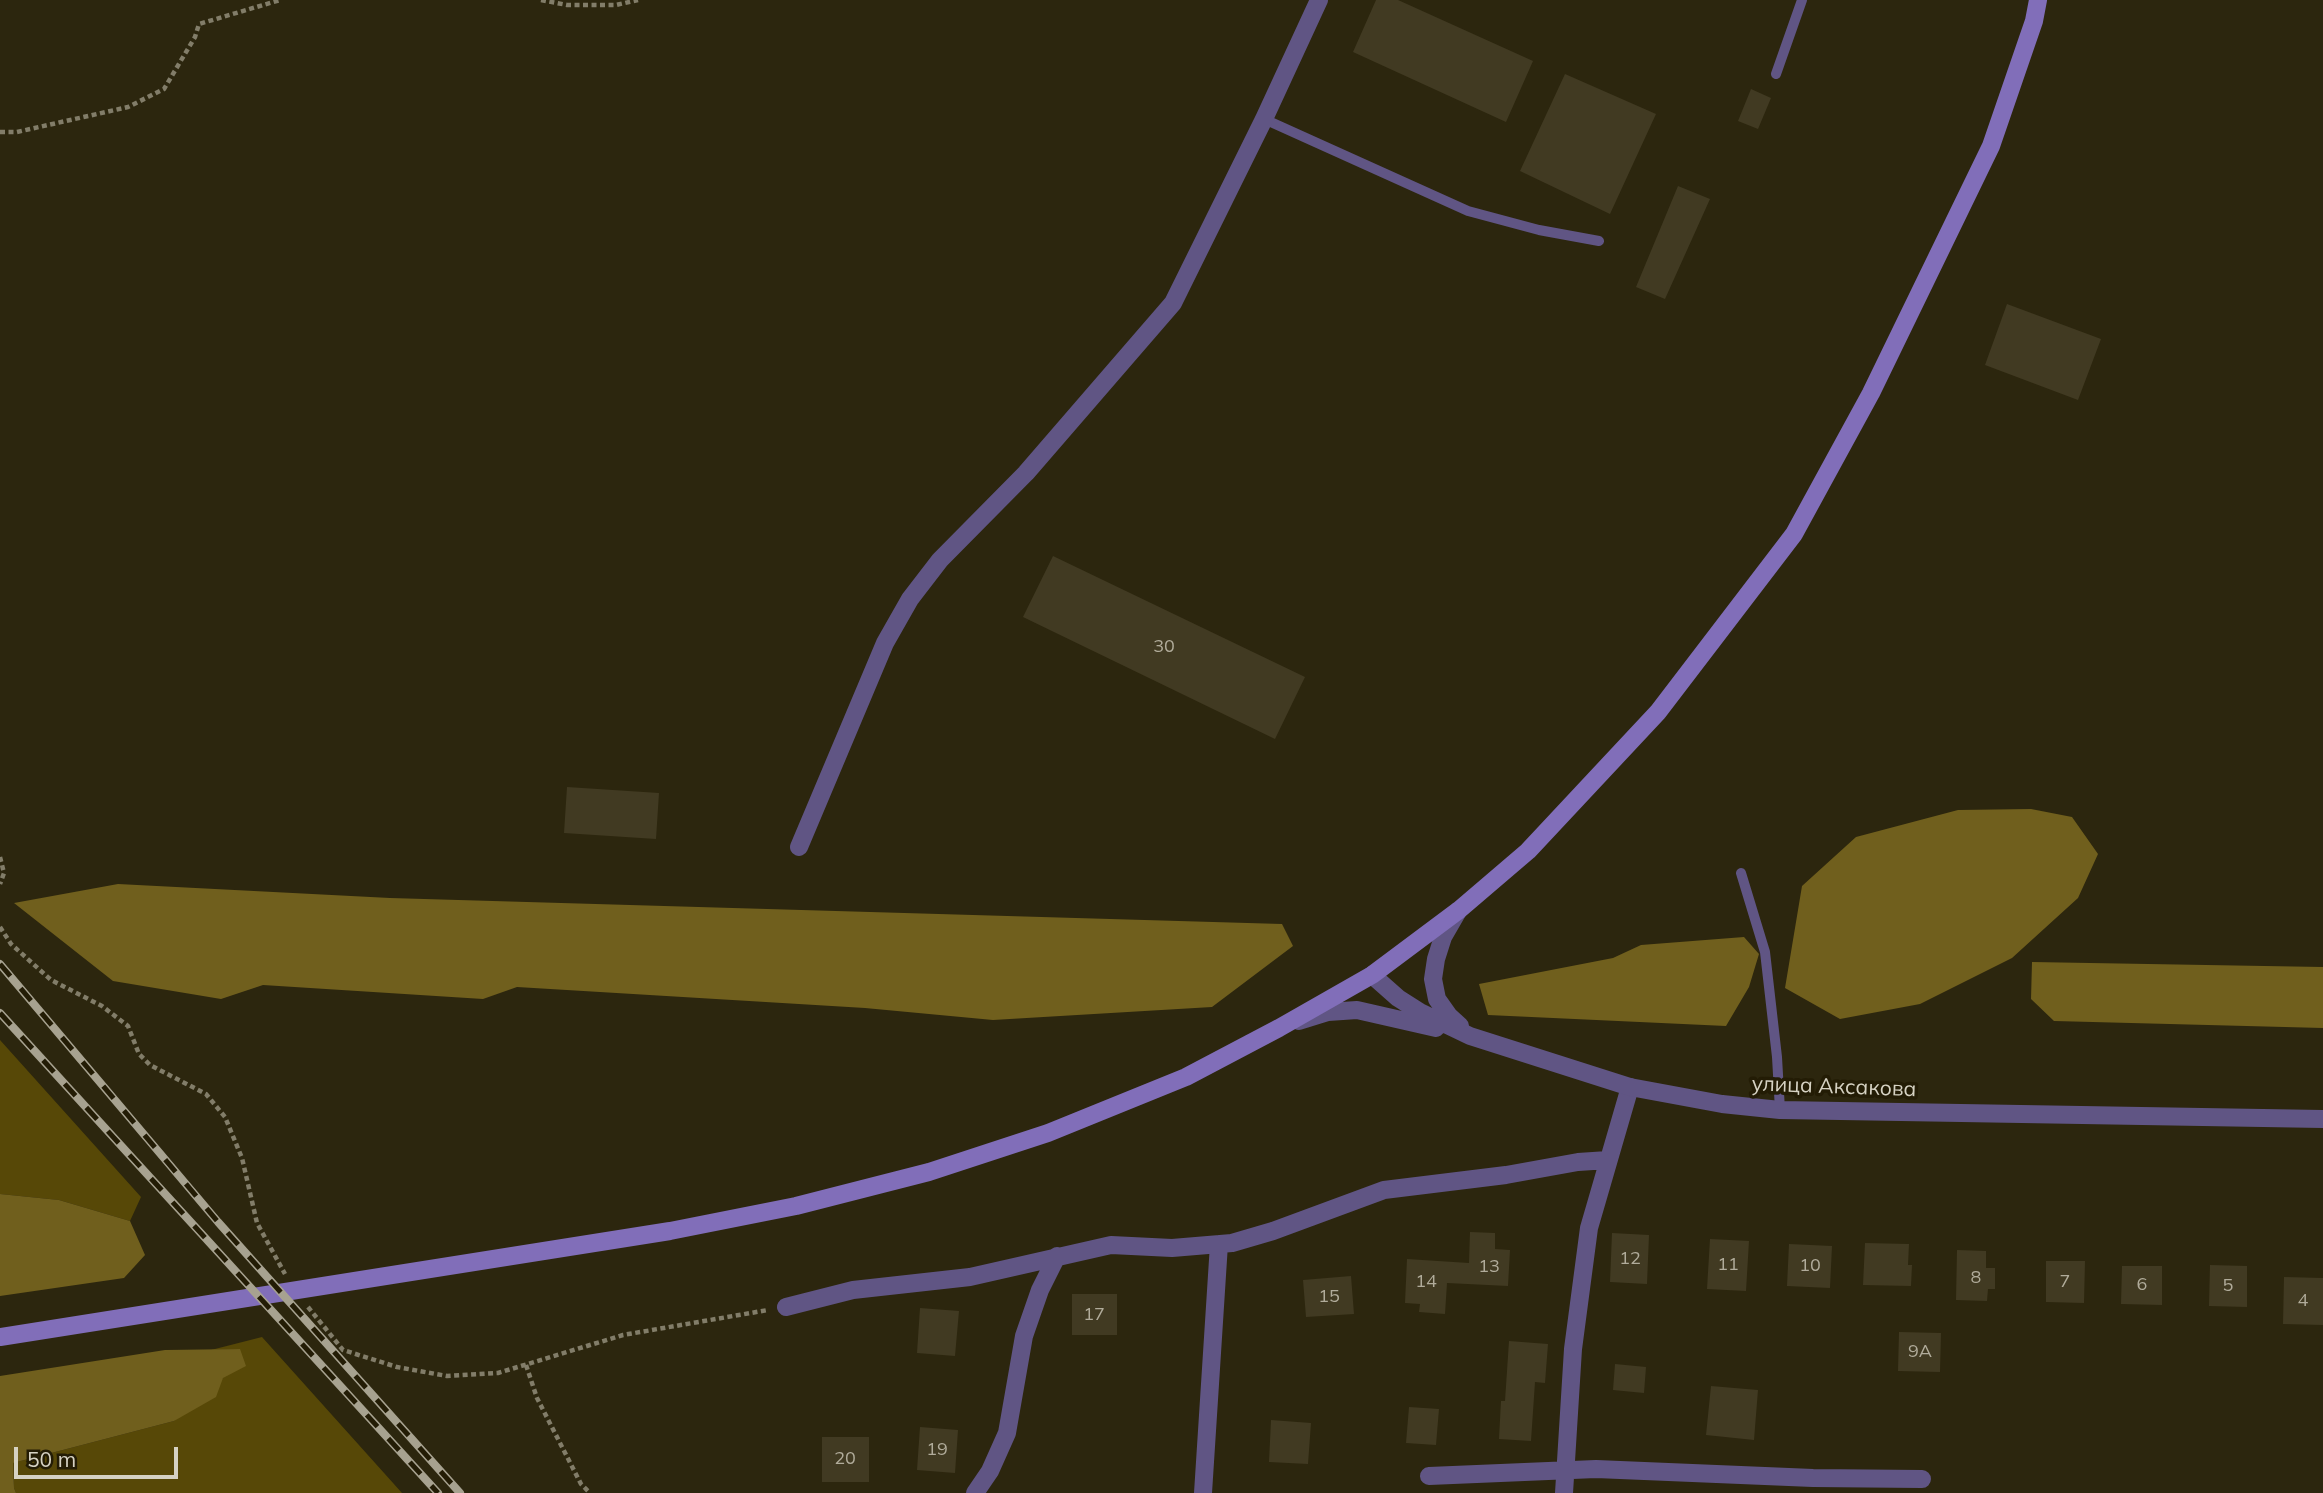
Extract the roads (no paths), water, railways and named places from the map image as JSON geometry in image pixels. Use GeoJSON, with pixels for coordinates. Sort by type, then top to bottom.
{"type":"FeatureCollection","features":[{"type":"Feature","properties":{"kind":"main road"},"geometry":{"type":"LineString","coordinates":[[0,1337],[670,1231],[796,1206],[929,1172],[1048,1133],[1186,1077],[1371,975],[1459,910],[1528,851],[1658,712],[1794,534],[1877,381],[1991,146],[2034,21],[2038,0]]}},
{"type":"Feature","properties":{"kind":"street"},"geometry":{"type":"LineString","coordinates":[[799,848],[885,643],[910,599],[940,560],[1026,472],[1173,303],[1264,119],[1319,0]]}},
{"type":"Feature","properties":{"kind":"street"},"geometry":{"type":"LineString","coordinates":[[1459,910],[1443,937],[1433,979],[1437,999],[1449,1016],[1470,1036]]}},
{"type":"Feature","properties":{"kind":"street","name":"улица Аксакова"},"geometry":{"type":"LineString","coordinates":[[1371,975],[1420,1012],[1470,1036],[1630,1087],[1722,1104],[1780,1110],[2323,1119]]}},
{"type":"Feature","properties":{"kind":"street"},"geometry":{"type":"LineString","coordinates":[[1279,1028],[1328,1012],[1357,1010],[1470,1036]]}},
{"type":"Feature","properties":{"kind":"street"},"geometry":{"type":"LineString","coordinates":[[1564,1493],[1573,1349],[1589,1228],[1630,1087]]}},
{"type":"Feature","properties":{"kind":"street"},"geometry":{"type":"LineString","coordinates":[[786,1307],[853,1290],[970,1277],[1111,1245],[1172,1248],[1232,1243],[1273,1231],[1384,1190],[1608,1160]]}},
{"type":"Feature","properties":{"kind":"street"},"geometry":{"type":"LineString","coordinates":[[1203,1493],[1219,1244]]}},
{"type":"Feature","properties":{"kind":"street"},"geometry":{"type":"LineString","coordinates":[[975,1493],[990,1471],[1007,1433],[1024,1336],[1040,1290],[1057,1256]]}},
{"type":"Feature","properties":{"kind":"street"},"geometry":{"type":"LineString","coordinates":[[1429,1476],[1596,1469],[1813,1478],[1922,1479]]}},
{"type":"Feature","properties":{"kind":"lane"},"geometry":{"type":"LineString","coordinates":[[1776,74],[1802,0]]}},
{"type":"Feature","properties":{"kind":"lane"},"geometry":{"type":"LineString","coordinates":[[1264,119],[1468,211],[1539,230],[1599,241]]}},
{"type":"Feature","properties":{"kind":"lane"},"geometry":{"type":"LineString","coordinates":[[1741,873],[1765,952],[1780,1110]]}},
{"type":"Feature","properties":{"kind":"railway"},"geometry":{"type":"LineString","coordinates":[[0,964],[218,1222],[460,1493]]}},
{"type":"Feature","properties":{"kind":"railway"},"geometry":{"type":"LineString","coordinates":[[0,1013],[438,1493]]}}]}
